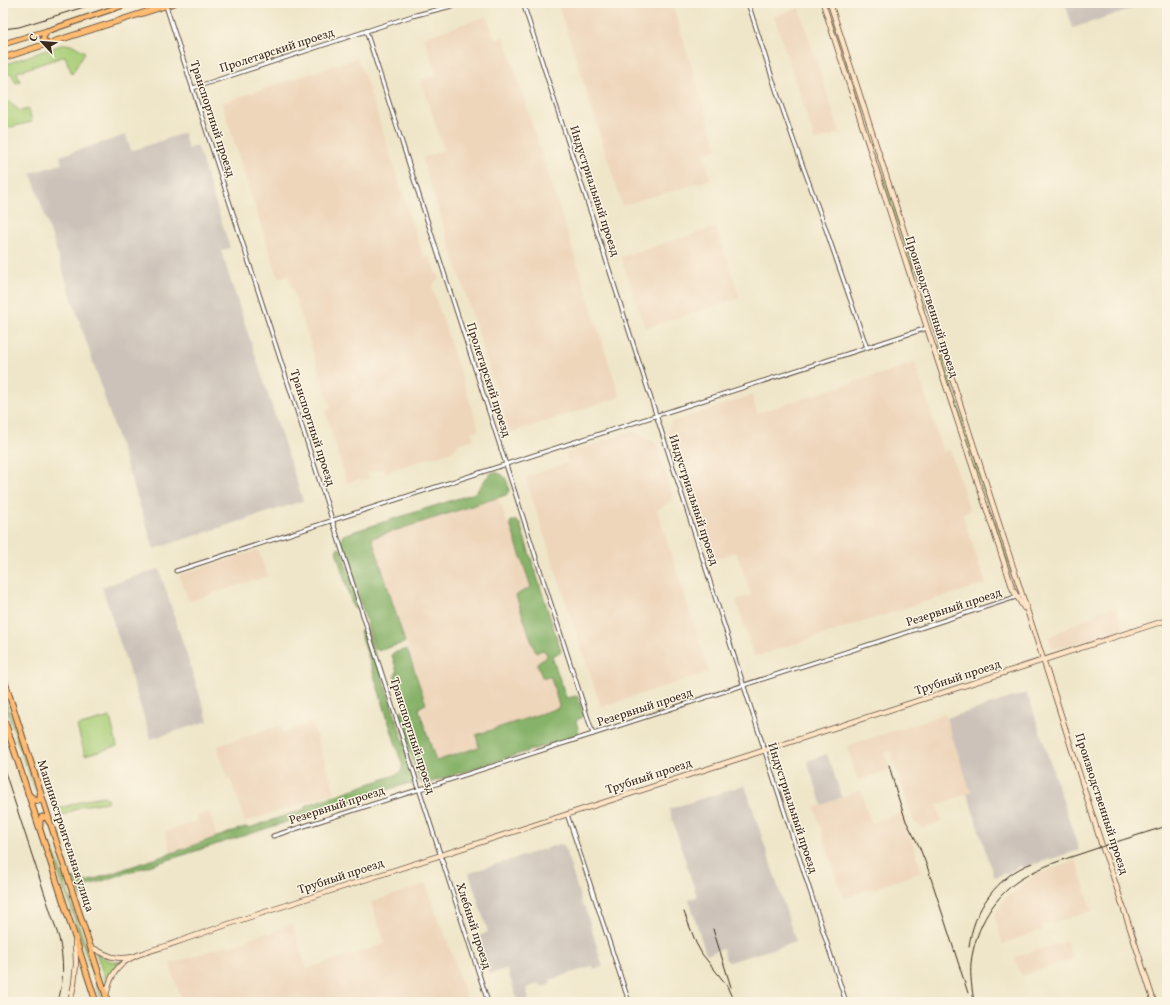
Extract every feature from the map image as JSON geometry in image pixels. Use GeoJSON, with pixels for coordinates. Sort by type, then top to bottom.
{"type":"FeatureCollection","features":[{"type":"Feature","properties":{"kind":"main road"},"geometry":{"type":"LineString","coordinates":[[3,44],[130,3]]}},
{"type":"Feature","properties":{"kind":"main road"},"geometry":{"type":"LineString","coordinates":[[3,58],[174,3]]}},
{"type":"Feature","properties":{"kind":"main road"},"geometry":{"type":"LineString","coordinates":[[47,31],[43,40],[51,43]]}},
{"type":"Feature","properties":{"kind":"main road","name":"Машиностроительная улица"},"geometry":{"type":"LineString","coordinates":[[3,676],[108,1002]]}},
{"type":"Feature","properties":{"kind":"main road","name":"Машиностроительная улица"},"geometry":{"type":"LineString","coordinates":[[3,716],[96,1002]]}},
{"type":"Feature","properties":{"kind":"main road"},"geometry":{"type":"LineString","coordinates":[[28,794],[34,800],[38,801],[40,799],[40,790]]}},
{"type":"Feature","properties":{"kind":"main road"},"geometry":{"type":"LineString","coordinates":[[40,830],[40,821],[42,817],[46,818],[52,826]]}},
{"type":"Feature","properties":{"kind":"street","name":"Пролетарский проезд"},"geometry":{"type":"LineString","coordinates":[[193,88],[412,16],[464,3]]}},
{"type":"Feature","properties":{"kind":"street","name":"Индустриальный проезд"},"geometry":{"type":"LineString","coordinates":[[523,3],[846,1002]]}},
{"type":"Feature","properties":{"kind":"street"},"geometry":{"type":"LineString","coordinates":[[748,3],[797,150],[867,348]]}},
{"type":"Feature","properties":{"kind":"street"},"geometry":{"type":"LineString","coordinates":[[823,4],[830,3]]}},
{"type":"Feature","properties":{"kind":"street","name":"Производственный проезд"},"geometry":{"type":"LineString","coordinates":[[830,3],[993,507],[1020,596],[1028,613],[1102,846],[1154,1002]]}},
{"type":"Feature","properties":{"kind":"street","name":"Производственный проезд"},"geometry":{"type":"LineString","coordinates":[[823,4],[986,509],[1013,590],[1020,596]]}},
{"type":"Feature","properties":{"kind":"street","name":"Транспортный проезд"},"geometry":{"type":"LineString","coordinates":[[166,6],[441,855]]}},
{"type":"Feature","properties":{"kind":"street","name":"Пролетарский проезд"},"geometry":{"type":"LineString","coordinates":[[366,31],[593,734]]}},
{"type":"Feature","properties":{"kind":"street"},"geometry":{"type":"LineString","coordinates":[[176,572],[934,326]]}},
{"type":"Feature","properties":{"kind":"street"},"geometry":{"type":"LineString","coordinates":[[986,509],[993,507]]}},
{"type":"Feature","properties":{"kind":"street","name":"Резервный проезд"},"geometry":{"type":"LineString","coordinates":[[273,836],[744,686],[1020,596]]}},
{"type":"Feature","properties":{"kind":"street","name":"Трубный проезд"},"geometry":{"type":"LineString","coordinates":[[138,956],[253,916],[1167,620]]}},
{"type":"Feature","properties":{"kind":"street"},"geometry":{"type":"LineString","coordinates":[[567,814],[629,1002]]}},
{"type":"Feature","properties":{"kind":"street","name":"Хлебный проезд"},"geometry":{"type":"LineString","coordinates":[[441,855],[488,1002]]}},
{"type":"Feature","properties":{"kind":"street"},"geometry":{"type":"LineString","coordinates":[[70,1002],[76,964],[74,936]]}},
{"type":"Feature","properties":{"kind":"street"},"geometry":{"type":"LineString","coordinates":[[91,947],[105,956],[112,958],[119,959],[138,956]]}},
{"type":"Feature","properties":{"kind":"street"},"geometry":{"type":"LineString","coordinates":[[106,995],[110,981],[115,972],[125,962],[138,956]]}},
{"type":"Feature","properties":{"kind":"shaded area"},"geometry":{"type":"Polygon","coordinates":[[[557,3],[672,3],[717,149],[704,153],[710,180],[622,205],[571,42],[557,3]]]}},
{"type":"Feature","properties":{"kind":"shaded area"},"geometry":{"type":"Polygon","coordinates":[[[1065,3],[1149,3],[1073,28],[1065,3]]]}},
{"type":"Feature","properties":{"kind":"shaded area"},"geometry":{"type":"Polygon","coordinates":[[[799,8],[840,133],[815,141],[774,16],[799,8]]]}},
{"type":"Feature","properties":{"kind":"shaded area"},"geometry":{"type":"Polygon","coordinates":[[[487,16],[495,40],[504,37],[620,397],[510,433],[422,158],[444,150],[421,80],[436,75],[424,37],[487,16]]]}},
{"type":"Feature","properties":{"kind":"shaded area"},"geometry":{"type":"Polygon","coordinates":[[[357,58],[373,101],[423,257],[426,256],[431,258],[436,274],[439,274],[440,277],[432,287],[479,430],[471,432],[474,439],[457,444],[458,447],[455,448],[455,450],[386,472],[384,468],[367,473],[369,478],[359,479],[347,483],[325,410],[331,408],[288,275],[278,278],[222,104],[224,102],[357,58]]]}},
{"type":"Feature","properties":{"kind":"shaded area"},"geometry":{"type":"Polygon","coordinates":[[[184,133],[188,149],[197,145],[230,248],[221,251],[303,501],[154,549],[31,173],[62,164],[60,156],[126,135],[131,151],[184,133]]]}},
{"type":"Feature","properties":{"kind":"shaded area"},"geometry":{"type":"Polygon","coordinates":[[[716,227],[740,298],[645,328],[621,257],[716,227]]]}},
{"type":"Feature","properties":{"kind":"shaded area"},"geometry":{"type":"Polygon","coordinates":[[[915,363],[943,452],[950,450],[970,511],[962,514],[986,584],[924,602],[754,657],[736,600],[751,595],[746,580],[736,552],[712,560],[710,558],[668,432],[672,422],[752,395],[757,413],[915,363]]]}},
{"type":"Feature","properties":{"kind":"shaded area"},"geometry":{"type":"Polygon","coordinates":[[[633,431],[656,444],[673,499],[657,510],[709,672],[601,707],[525,477],[568,463],[566,453],[633,431]]]}},
{"type":"Feature","properties":{"kind":"shaded area"},"geometry":{"type":"Polygon","coordinates":[[[498,497],[507,523],[510,523],[572,716],[437,760],[421,708],[427,705],[372,538],[498,497]]]}},
{"type":"Feature","properties":{"kind":"shaded area"},"geometry":{"type":"Polygon","coordinates":[[[258,550],[268,576],[189,601],[179,575],[258,550]]]}},
{"type":"Feature","properties":{"kind":"shaded area"},"geometry":{"type":"Polygon","coordinates":[[[159,569],[208,721],[151,739],[102,587],[159,569]]]}},
{"type":"Feature","properties":{"kind":"shaded area"},"geometry":{"type":"Polygon","coordinates":[[[1116,607],[1124,631],[1082,644],[1052,648],[1049,637],[1080,622],[1080,620],[1116,607]]]}},
{"type":"Feature","properties":{"kind":"shaded area"},"geometry":{"type":"Polygon","coordinates":[[[1026,693],[1032,707],[1079,850],[1022,868],[1021,865],[1010,872],[994,877],[967,793],[971,792],[946,718],[1026,693]]]}},
{"type":"Feature","properties":{"kind":"shaded area"},"geometry":{"type":"Polygon","coordinates":[[[945,714],[971,792],[937,805],[942,821],[922,828],[920,825],[914,823],[891,751],[884,753],[890,770],[858,780],[847,746],[945,714]]]}},
{"type":"Feature","properties":{"kind":"shaded area"},"geometry":{"type":"Polygon","coordinates":[[[312,723],[335,792],[245,822],[230,778],[227,779],[217,746],[279,726],[282,733],[312,723]]]}},
{"type":"Feature","properties":{"kind":"shaded area"},"geometry":{"type":"Polygon","coordinates":[[[827,754],[842,797],[822,805],[807,761],[827,754]]]}},
{"type":"Feature","properties":{"kind":"shaded area"},"geometry":{"type":"Polygon","coordinates":[[[745,785],[796,942],[729,962],[726,960],[723,949],[708,954],[705,951],[689,899],[697,897],[669,809],[745,785]]]}},
{"type":"Feature","properties":{"kind":"shaded area"},"geometry":{"type":"Polygon","coordinates":[[[861,790],[871,823],[903,813],[922,872],[844,898],[814,808],[861,790]]]}},
{"type":"Feature","properties":{"kind":"shaded area"},"geometry":{"type":"Polygon","coordinates":[[[209,812],[217,837],[171,852],[165,832],[198,821],[197,816],[209,812]]]}},
{"type":"Feature","properties":{"kind":"shaded area"},"geometry":{"type":"Polygon","coordinates":[[[560,844],[564,845],[603,967],[594,969],[593,966],[550,980],[551,984],[541,987],[540,983],[526,988],[529,999],[518,1002],[507,969],[490,974],[479,938],[488,932],[469,873],[560,844]]]}},
{"type":"Feature","properties":{"kind":"shaded area"},"geometry":{"type":"Polygon","coordinates":[[[1076,860],[1092,911],[1042,926],[1043,931],[1039,931],[1003,944],[994,916],[1004,899],[1035,875],[1076,860]]]}},
{"type":"Feature","properties":{"kind":"shaded area"},"geometry":{"type":"Polygon","coordinates":[[[426,884],[440,926],[442,925],[468,1002],[182,1002],[170,964],[225,946],[231,946],[268,932],[269,934],[275,932],[275,930],[292,924],[307,969],[385,944],[371,902],[426,884]]]}},
{"type":"Feature","properties":{"kind":"shaded area"},"geometry":{"type":"Polygon","coordinates":[[[1067,941],[1072,959],[1021,976],[1015,957],[1067,941]]]}},
{"type":"Feature","properties":{"kind":"green space"},"geometry":{"type":"Polygon","coordinates":[[[834,21],[927,309],[924,310],[832,22],[834,21]]]}},
{"type":"Feature","properties":{"kind":"green space"},"geometry":{"type":"Polygon","coordinates":[[[64,44],[73,45],[85,52],[72,74],[65,56],[17,72],[20,82],[16,83],[11,73],[3,76],[3,65],[64,44]]]}},
{"type":"Feature","properties":{"kind":"green space"},"geometry":{"type":"Polygon","coordinates":[[[3,97],[20,111],[29,109],[32,122],[3,129],[3,97]]]}},
{"type":"Feature","properties":{"kind":"green space"},"geometry":{"type":"Polygon","coordinates":[[[938,344],[990,502],[987,503],[935,345],[938,344]]]}},
{"type":"Feature","properties":{"kind":"green space"},"geometry":{"type":"Polygon","coordinates":[[[493,472],[500,474],[507,480],[509,491],[506,495],[372,538],[405,642],[380,650],[375,648],[341,540],[343,535],[475,493],[493,472]]]}},
{"type":"Feature","properties":{"kind":"green space"},"geometry":{"type":"Polygon","coordinates":[[[993,513],[1017,587],[1015,588],[990,514],[993,513]]]}},
{"type":"Feature","properties":{"kind":"green space"},"geometry":{"type":"Polygon","coordinates":[[[511,521],[517,521],[520,524],[561,651],[552,657],[566,697],[578,697],[584,715],[576,721],[579,732],[578,735],[422,784],[420,782],[398,714],[405,709],[394,676],[397,672],[392,655],[393,653],[407,649],[426,704],[419,709],[436,761],[479,747],[476,735],[558,708],[559,706],[551,677],[542,677],[537,664],[539,661],[546,658],[547,654],[543,650],[537,652],[535,651],[516,596],[531,587],[510,524],[511,521]]]}},
{"type":"Feature","properties":{"kind":"green space"},"geometry":{"type":"Polygon","coordinates":[[[338,548],[341,549],[359,605],[358,608],[355,609],[353,607],[336,551],[338,548]]]}},
{"type":"Feature","properties":{"kind":"green space"},"geometry":{"type":"Polygon","coordinates":[[[364,628],[367,629],[416,780],[415,783],[393,788],[89,885],[86,888],[88,898],[86,899],[81,895],[75,880],[76,876],[81,876],[82,880],[86,882],[245,827],[249,828],[305,809],[307,805],[398,774],[402,770],[402,764],[360,631],[364,628]]]}},
{"type":"Feature","properties":{"kind":"green space"},"geometry":{"type":"Polygon","coordinates":[[[3,692],[38,799],[27,766],[24,762],[3,697],[3,692]]]}},
{"type":"Feature","properties":{"kind":"green space"},"geometry":{"type":"Polygon","coordinates":[[[110,717],[117,746],[85,755],[77,726],[110,717]]]}},
{"type":"Feature","properties":{"kind":"green space"},"geometry":{"type":"Polygon","coordinates":[[[104,796],[107,798],[107,802],[82,806],[62,816],[59,816],[55,810],[92,798],[104,796]]]}},
{"type":"Feature","properties":{"kind":"green space"},"geometry":{"type":"Polygon","coordinates":[[[50,845],[57,860],[104,1002],[102,1002],[50,845]]]}},
{"type":"Feature","properties":{"kind":"green space"},"geometry":{"type":"Polygon","coordinates":[[[96,952],[108,960],[121,962],[107,986],[96,952]]]}},
{"type":"Feature","properties":{"kind":"tram line"},"geometry":{"type":"LineString","coordinates":[[3,29],[19,27],[97,3]]}},
{"type":"Feature","properties":{"kind":"tram line"},"geometry":{"type":"LineString","coordinates":[[3,766],[59,938],[63,970],[58,1002]]}},
{"type":"Feature","properties":{"kind":"railway"},"geometry":{"type":"LineString","coordinates":[[889,765],[906,821],[919,846],[928,869],[968,993]]}},
{"type":"Feature","properties":{"kind":"railway"},"geometry":{"type":"LineString","coordinates":[[974,1002],[971,973],[973,950],[988,913],[1005,892],[1015,883],[1032,872],[1046,866],[1167,826]]}},
{"type":"Feature","properties":{"kind":"railway"},"geometry":{"type":"LineString","coordinates":[[969,947],[971,933],[976,920],[981,908],[989,896],[1008,876],[1032,863]]}},
{"type":"Feature","properties":{"kind":"railway"},"geometry":{"type":"LineString","coordinates":[[684,912],[702,954],[726,984],[734,1002]]}},
{"type":"Feature","properties":{"kind":"railway"},"geometry":{"type":"LineString","coordinates":[[713,929],[731,987]]}}]}
